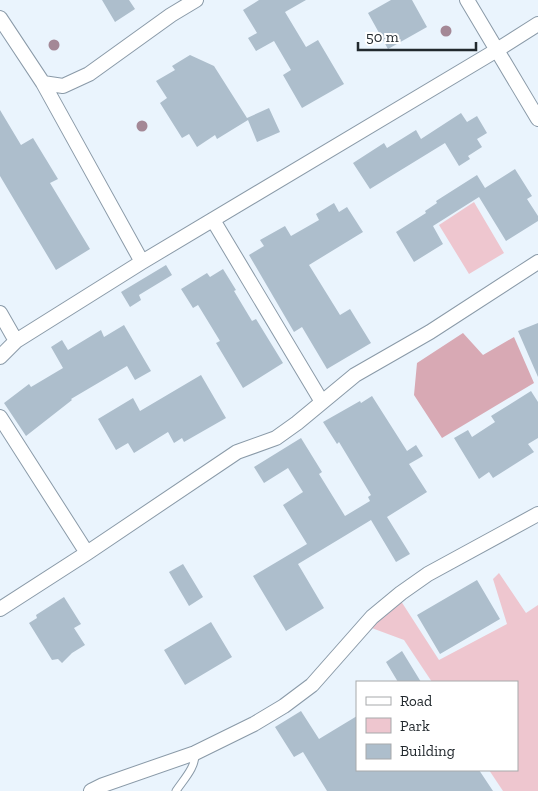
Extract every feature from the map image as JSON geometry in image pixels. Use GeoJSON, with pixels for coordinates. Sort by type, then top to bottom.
{"type":"FeatureCollection","features":[{"type":"Feature","properties":{"kind":"street"},"geometry":{"type":"LineString","coordinates":[[43,83],[62,86],[89,74],[171,15],[196,0]]}},
{"type":"Feature","properties":{"kind":"street"},"geometry":{"type":"LineString","coordinates":[[467,0],[538,119]]}},
{"type":"Feature","properties":{"kind":"street"},"geometry":{"type":"LineString","coordinates":[[0,18],[43,83],[142,262]]}},
{"type":"Feature","properties":{"kind":"street"},"geometry":{"type":"LineString","coordinates":[[0,357],[16,341],[142,262],[538,24]]}},
{"type":"Feature","properties":{"kind":"street"},"geometry":{"type":"LineString","coordinates":[[213,220],[322,402]]}},
{"type":"Feature","properties":{"kind":"street"},"geometry":{"type":"LineString","coordinates":[[0,609],[237,452],[276,438],[355,375],[430,332],[538,262]]}},
{"type":"Feature","properties":{"kind":"street"},"geometry":{"type":"LineString","coordinates":[[0,313],[16,341]]}},
{"type":"Feature","properties":{"kind":"street"},"geometry":{"type":"LineString","coordinates":[[0,416],[87,553]]}},
{"type":"Feature","properties":{"kind":"street"},"geometry":{"type":"LineString","coordinates":[[91,791],[195,752],[254,724],[291,701],[312,685],[372,617],[401,593],[428,574],[538,514]]}},
{"type":"Feature","properties":{"kind":"lane"},"geometry":{"type":"LineString","coordinates":[[176,791],[194,765],[196,760],[195,752]]}},
{"type":"Feature","properties":{"kind":"green space"},"geometry":{"type":"Polygon","coordinates":[[[474,202],[504,253],[469,274],[439,225],[474,202]]]}},
{"type":"Feature","properties":{"kind":"green space"},"geometry":{"type":"Polygon","coordinates":[[[499,573],[526,613],[538,605],[538,791],[503,791],[490,771],[518,771],[518,681],[431,681],[404,640],[369,627],[399,598],[439,660],[507,624],[493,579],[499,573]]]}},
{"type":"Feature","properties":{"kind":"shaded area"},"geometry":{"type":"Polygon","coordinates":[[[463,333],[483,355],[514,337],[534,383],[442,438],[414,395],[417,363],[463,333]]]}},
{"type":"Feature","properties":{"kind":"building"},"geometry":{"type":"Polygon","coordinates":[[[102,0],[129,0],[135,9],[115,22],[102,0]]]}},
{"type":"Feature","properties":{"kind":"building"},"geometry":{"type":"Polygon","coordinates":[[[259,0],[306,0],[285,12],[306,47],[318,40],[344,84],[302,108],[283,75],[291,70],[274,41],[256,51],[248,38],[257,33],[243,10],[259,0]]]}},
{"type":"Feature","properties":{"kind":"building"},"geometry":{"type":"Polygon","coordinates":[[[391,0],[412,0],[427,27],[388,49],[368,13],[391,0]]]}},
{"type":"Feature","properties":{"kind":"building"},"geometry":{"type":"Polygon","coordinates":[[[190,55],[214,66],[247,118],[269,108],[280,132],[257,142],[248,120],[217,139],[215,135],[197,147],[189,134],[182,138],[160,103],[167,98],[156,81],[175,70],[172,66],[190,55]]]}},
{"type":"Feature","properties":{"kind":"building"},"geometry":{"type":"Polygon","coordinates":[[[0,110],[21,145],[33,138],[58,179],[50,183],[90,249],[56,270],[0,176],[0,110]]]}},
{"type":"Feature","properties":{"kind":"building"},"geometry":{"type":"Polygon","coordinates":[[[461,113],[467,122],[477,116],[487,133],[477,139],[482,147],[468,156],[470,159],[459,166],[445,143],[370,189],[353,163],[384,143],[387,148],[416,130],[421,139],[461,113]]]}},
{"type":"Feature","properties":{"kind":"building"},"geometry":{"type":"Polygon","coordinates":[[[515,169],[532,196],[527,199],[538,216],[538,221],[506,241],[479,197],[433,226],[443,244],[414,262],[396,232],[426,213],[425,211],[437,203],[436,201],[477,175],[485,188],[515,169]]]}},
{"type":"Feature","properties":{"kind":"building"},"geometry":{"type":"Polygon","coordinates":[[[334,203],[339,212],[347,207],[363,232],[309,265],[340,315],[350,309],[371,343],[327,369],[302,327],[294,332],[249,255],[264,246],[260,240],[285,226],[291,236],[319,220],[316,214],[334,203]]]}},
{"type":"Feature","properties":{"kind":"building"},"geometry":{"type":"Polygon","coordinates":[[[166,265],[172,275],[139,295],[141,300],[130,307],[121,292],[166,265]]]}},
{"type":"Feature","properties":{"kind":"building"},"geometry":{"type":"Polygon","coordinates":[[[223,269],[252,321],[256,319],[283,363],[243,388],[216,343],[220,341],[198,305],[193,308],[181,289],[207,273],[210,277],[223,269]]]}},
{"type":"Feature","properties":{"kind":"building"},"geometry":{"type":"Polygon","coordinates":[[[538,323],[538,377],[518,331],[538,323]]]}},
{"type":"Feature","properties":{"kind":"building"},"geometry":{"type":"Polygon","coordinates":[[[124,325],[151,371],[135,380],[127,366],[71,399],[26,436],[4,403],[29,384],[31,387],[63,368],[51,347],[62,340],[68,350],[101,330],[104,337],[124,325]]]}},
{"type":"Feature","properties":{"kind":"building"},"geometry":{"type":"Polygon","coordinates":[[[201,375],[226,418],[184,442],[182,438],[174,443],[168,432],[134,453],[128,443],[116,450],[98,419],[133,398],[140,411],[201,375]]]}},
{"type":"Feature","properties":{"kind":"building"},"geometry":{"type":"Polygon","coordinates":[[[531,391],[538,402],[538,438],[528,444],[534,452],[493,478],[489,472],[479,479],[454,438],[468,430],[472,437],[495,422],[491,416],[531,391]]]}},
{"type":"Feature","properties":{"kind":"building"},"geometry":{"type":"Polygon","coordinates":[[[372,396],[407,451],[416,445],[423,456],[409,464],[427,492],[387,517],[410,554],[396,562],[371,520],[298,564],[324,608],[286,631],[253,576],[307,544],[283,505],[303,492],[288,468],[264,483],[254,467],[301,438],[322,472],[319,474],[345,516],[370,501],[368,497],[371,495],[339,442],[337,444],[323,422],[372,396]]]}},
{"type":"Feature","properties":{"kind":"building"},"geometry":{"type":"Polygon","coordinates":[[[183,564],[203,597],[189,606],[169,572],[183,564]]]}},
{"type":"Feature","properties":{"kind":"building"},"geometry":{"type":"Polygon","coordinates":[[[477,580],[500,619],[440,654],[417,615],[477,580]]]}},
{"type":"Feature","properties":{"kind":"building"},"geometry":{"type":"Polygon","coordinates":[[[64,597],[81,624],[74,628],[85,645],[72,653],[62,663],[58,659],[52,660],[29,623],[37,618],[36,615],[64,597]]]}},
{"type":"Feature","properties":{"kind":"building"},"geometry":{"type":"Polygon","coordinates":[[[211,622],[232,657],[185,685],[164,650],[211,622]]]}},
{"type":"Feature","properties":{"kind":"building"},"geometry":{"type":"Polygon","coordinates":[[[402,651],[420,681],[397,681],[386,662],[402,651]]]}},
{"type":"Feature","properties":{"kind":"building"},"geometry":{"type":"Polygon","coordinates":[[[301,711],[319,739],[356,717],[356,771],[480,771],[493,791],[327,791],[303,752],[294,757],[275,727],[301,711]]]}}]}
